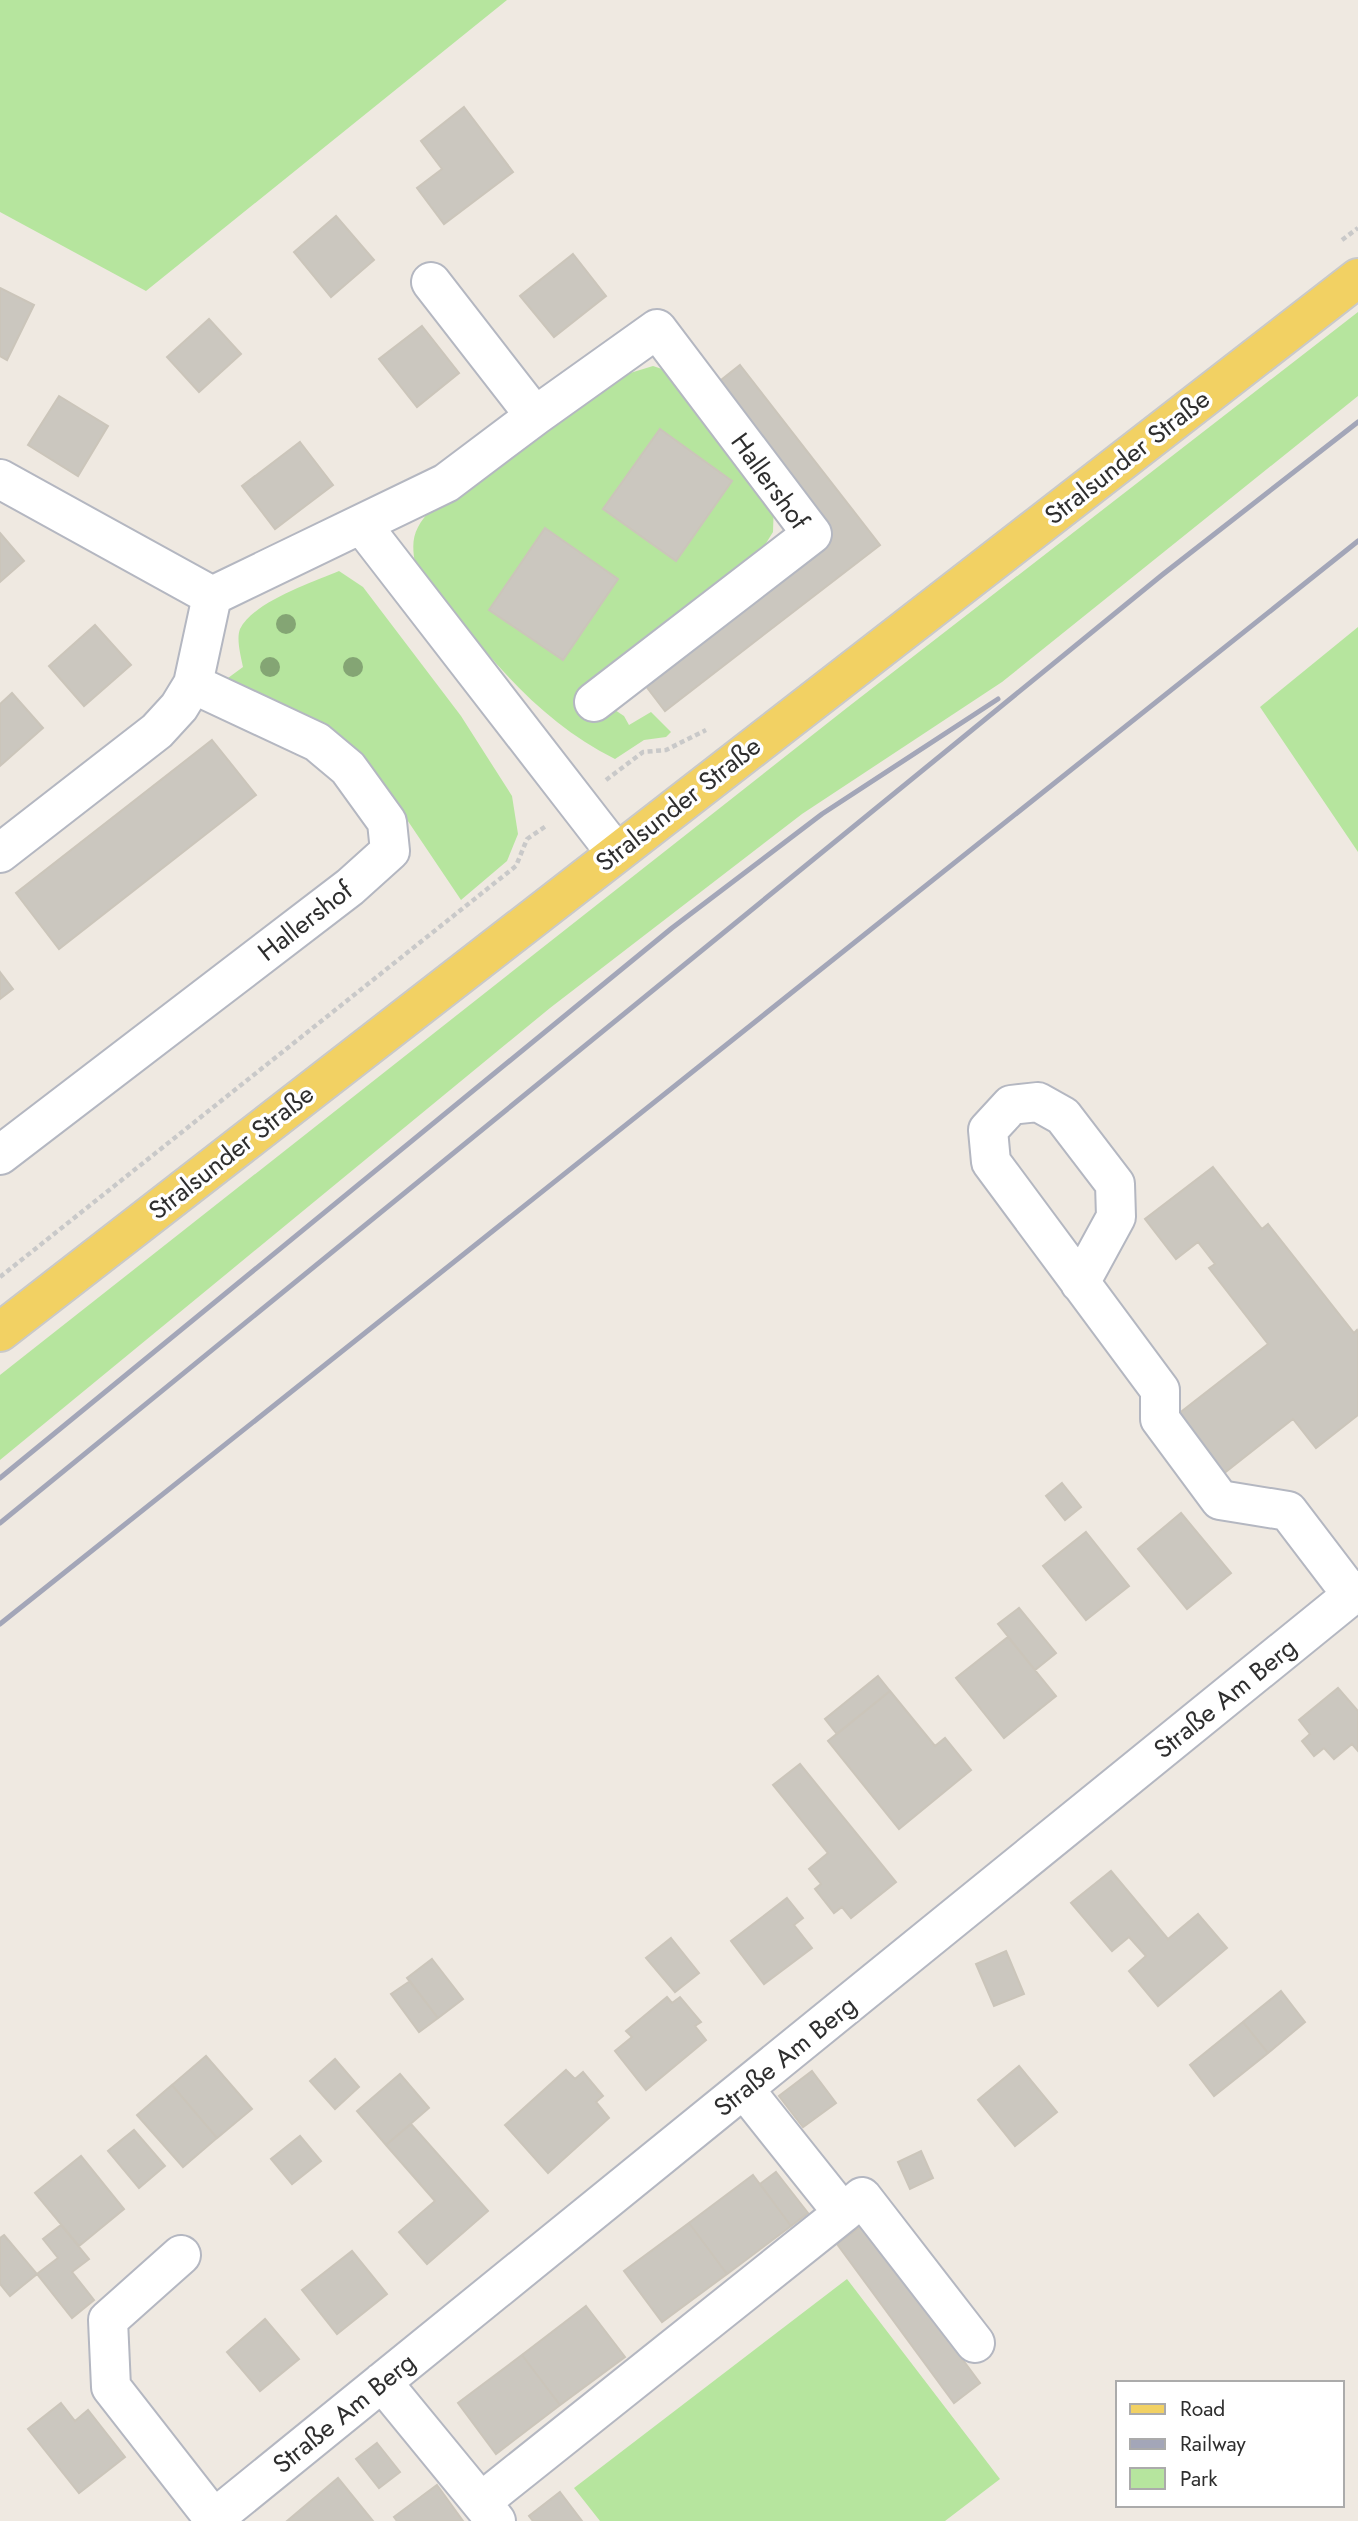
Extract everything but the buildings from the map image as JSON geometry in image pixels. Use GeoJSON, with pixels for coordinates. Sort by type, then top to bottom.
{"type":"FeatureCollection","features":[{"type":"Feature","properties":{"kind":"main road","name":"Stralsunder Straße"},"geometry":{"type":"LineString","coordinates":[[0,1332],[1358,278]]}},
{"type":"Feature","properties":{"kind":"street"},"geometry":{"type":"LineString","coordinates":[[432,282],[535,416]]}},
{"type":"Feature","properties":{"kind":"street","name":"Hallershof"},"geometry":{"type":"LineString","coordinates":[[212,596],[446,483],[657,329],[812,534],[613,699]]}},
{"type":"Feature","properties":{"kind":"street"},"geometry":{"type":"LineString","coordinates":[[0,479],[212,596],[193,684],[179,707],[157,731],[0,853]]}},
{"type":"Feature","properties":{"kind":"street"},"geometry":{"type":"LineString","coordinates":[[362,525],[616,853]]}},
{"type":"Feature","properties":{"kind":"street","name":"Hallershof"},"geometry":{"type":"LineString","coordinates":[[0,1154],[350,887],[390,851],[387,822],[348,768],[317,742],[193,684]]}},
{"type":"Feature","properties":{"kind":"street"},"geometry":{"type":"LineString","coordinates":[[1080,1283],[1160,1390],[1160,1419],[1220,1500],[1288,1511],[1355,1592]]}},
{"type":"Feature","properties":{"kind":"street","name":"Straße Am Berg"},"geometry":{"type":"LineString","coordinates":[[212,2520],[1355,1592]]}},
{"type":"Feature","properties":{"kind":"street"},"geometry":{"type":"LineString","coordinates":[[744,2089],[843,2213]]}},
{"type":"Feature","properties":{"kind":"street"},"geometry":{"type":"LineString","coordinates":[[382,2382],[488,2512],[862,2197],[975,2343]]}},
{"type":"Feature","properties":{"kind":"street"},"geometry":{"type":"LineString","coordinates":[[181,2255],[108,2320],[111,2387],[212,2520]]}},
{"type":"Feature","properties":{"kind":"path"},"geometry":{"type":"LineString","coordinates":[[1336,245],[1358,228]]}},
{"type":"Feature","properties":{"kind":"path"},"geometry":{"type":"LineString","coordinates":[[0,1277],[516,866],[527,839],[643,752],[666,750],[704,732],[714,724]]}},
{"type":"Feature","properties":{"kind":"green space"},"geometry":{"type":"Polygon","coordinates":[[[0,0],[507,0],[146,291],[0,212],[0,0]]]}},
{"type":"Feature","properties":{"kind":"green space"},"geometry":{"type":"Polygon","coordinates":[[[1358,312],[1358,396],[1002,682],[802,814],[550,1008],[0,1460],[0,1375],[848,707],[1358,312]]]}},
{"type":"Feature","properties":{"kind":"green space"},"geometry":{"type":"Polygon","coordinates":[[[653,366],[668,371],[774,501],[773,532],[763,548],[615,710],[624,716],[629,725],[651,712],[671,732],[666,737],[644,740],[615,759],[555,720],[505,673],[415,563],[413,546],[419,526],[434,506],[604,381],[653,366]]]}},
{"type":"Feature","properties":{"kind":"green space"},"geometry":{"type":"Polygon","coordinates":[[[339,571],[363,587],[461,716],[512,796],[518,834],[507,861],[461,900],[383,784],[349,747],[238,689],[228,678],[243,667],[238,638],[247,619],[285,594],[339,571]]]}},
{"type":"Feature","properties":{"kind":"green space"},"geometry":{"type":"Polygon","coordinates":[[[1358,627],[1358,852],[1260,707],[1358,627]]]}},
{"type":"Feature","properties":{"kind":"green space"},"geometry":{"type":"Polygon","coordinates":[[[847,2279],[1000,2479],[945,2521],[600,2521],[574,2488],[847,2279]]]}},
{"type":"Feature","properties":{"kind":"railway"},"geometry":{"type":"LineString","coordinates":[[0,1523],[1162,575],[1358,422]]}},
{"type":"Feature","properties":{"kind":"railway"},"geometry":{"type":"LineString","coordinates":[[0,1624],[1358,541]]}},
{"type":"Feature","properties":{"kind":"railway"},"geometry":{"type":"LineString","coordinates":[[0,1478],[672,928],[822,814],[998,699]]}}]}
